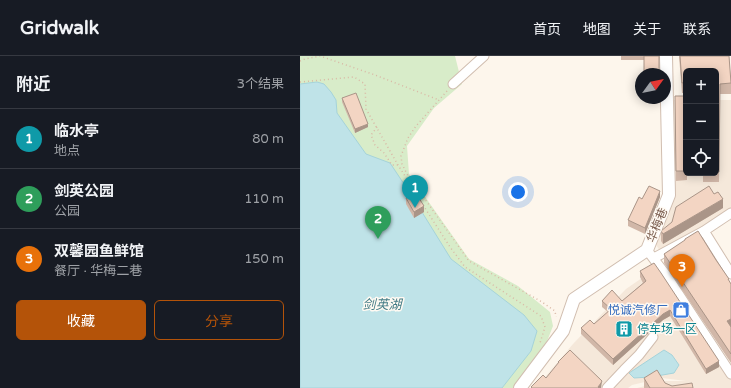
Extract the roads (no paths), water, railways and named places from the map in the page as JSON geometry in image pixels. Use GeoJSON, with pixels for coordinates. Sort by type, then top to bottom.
{"type":"FeatureCollection","features":[{"type":"Feature","properties":{"kind":"street"},"geometry":{"type":"LineString","coordinates":[[453,84],[484,56]]}},
{"type":"Feature","properties":{"kind":"street","name":"华梅巷"},"geometry":{"type":"LineString","coordinates":[[520,388],[563,331],[574,299],[651,254],[669,195],[666,56]]}},
{"type":"Feature","properties":{"kind":"street"},"geometry":{"type":"LineString","coordinates":[[731,213],[704,231],[651,254],[731,374]]}},
{"type":"Feature","properties":{"kind":"street"},"geometry":{"type":"LineString","coordinates":[[704,231],[731,274]]}},
{"type":"Feature","properties":{"kind":"street"},"geometry":{"type":"LineString","coordinates":[[607,388],[639,355],[653,337]]}},
{"type":"Feature","properties":{"kind":"water","name":"剑英湖"},"geometry":{"type":"Polygon","coordinates":[[[317,82],[324,84],[331,92],[336,100],[337,113],[366,154],[390,163],[451,259],[524,315],[537,331],[531,351],[502,388],[300,388],[300,84],[317,82]]]}},
{"type":"Feature","properties":{"kind":"water"},"geometry":{"type":"Polygon","coordinates":[[[664,350],[672,355],[679,365],[674,373],[634,378],[629,373],[664,350]]]}},
{"type":"Feature","properties":{"kind":"place","name":"临水亭"},"geometry":{"type":"Point","coordinates":[415,208]}},
{"type":"Feature","properties":{"kind":"place","name":"剑英公园"},"geometry":{"type":"Point","coordinates":[378,239]}},
{"type":"Feature","properties":{"kind":"place","name":"双馨园鱼鲜馆"},"geometry":{"type":"Point","coordinates":[682,287]}},
{"type":"Feature","properties":{"kind":"place","name":"悦诚汽修厂"},"geometry":{"type":"Point","coordinates":[681,310]}},
{"type":"Feature","properties":{"kind":"place","name":"停车场一区"},"geometry":{"type":"Point","coordinates":[624,329]}}]}
